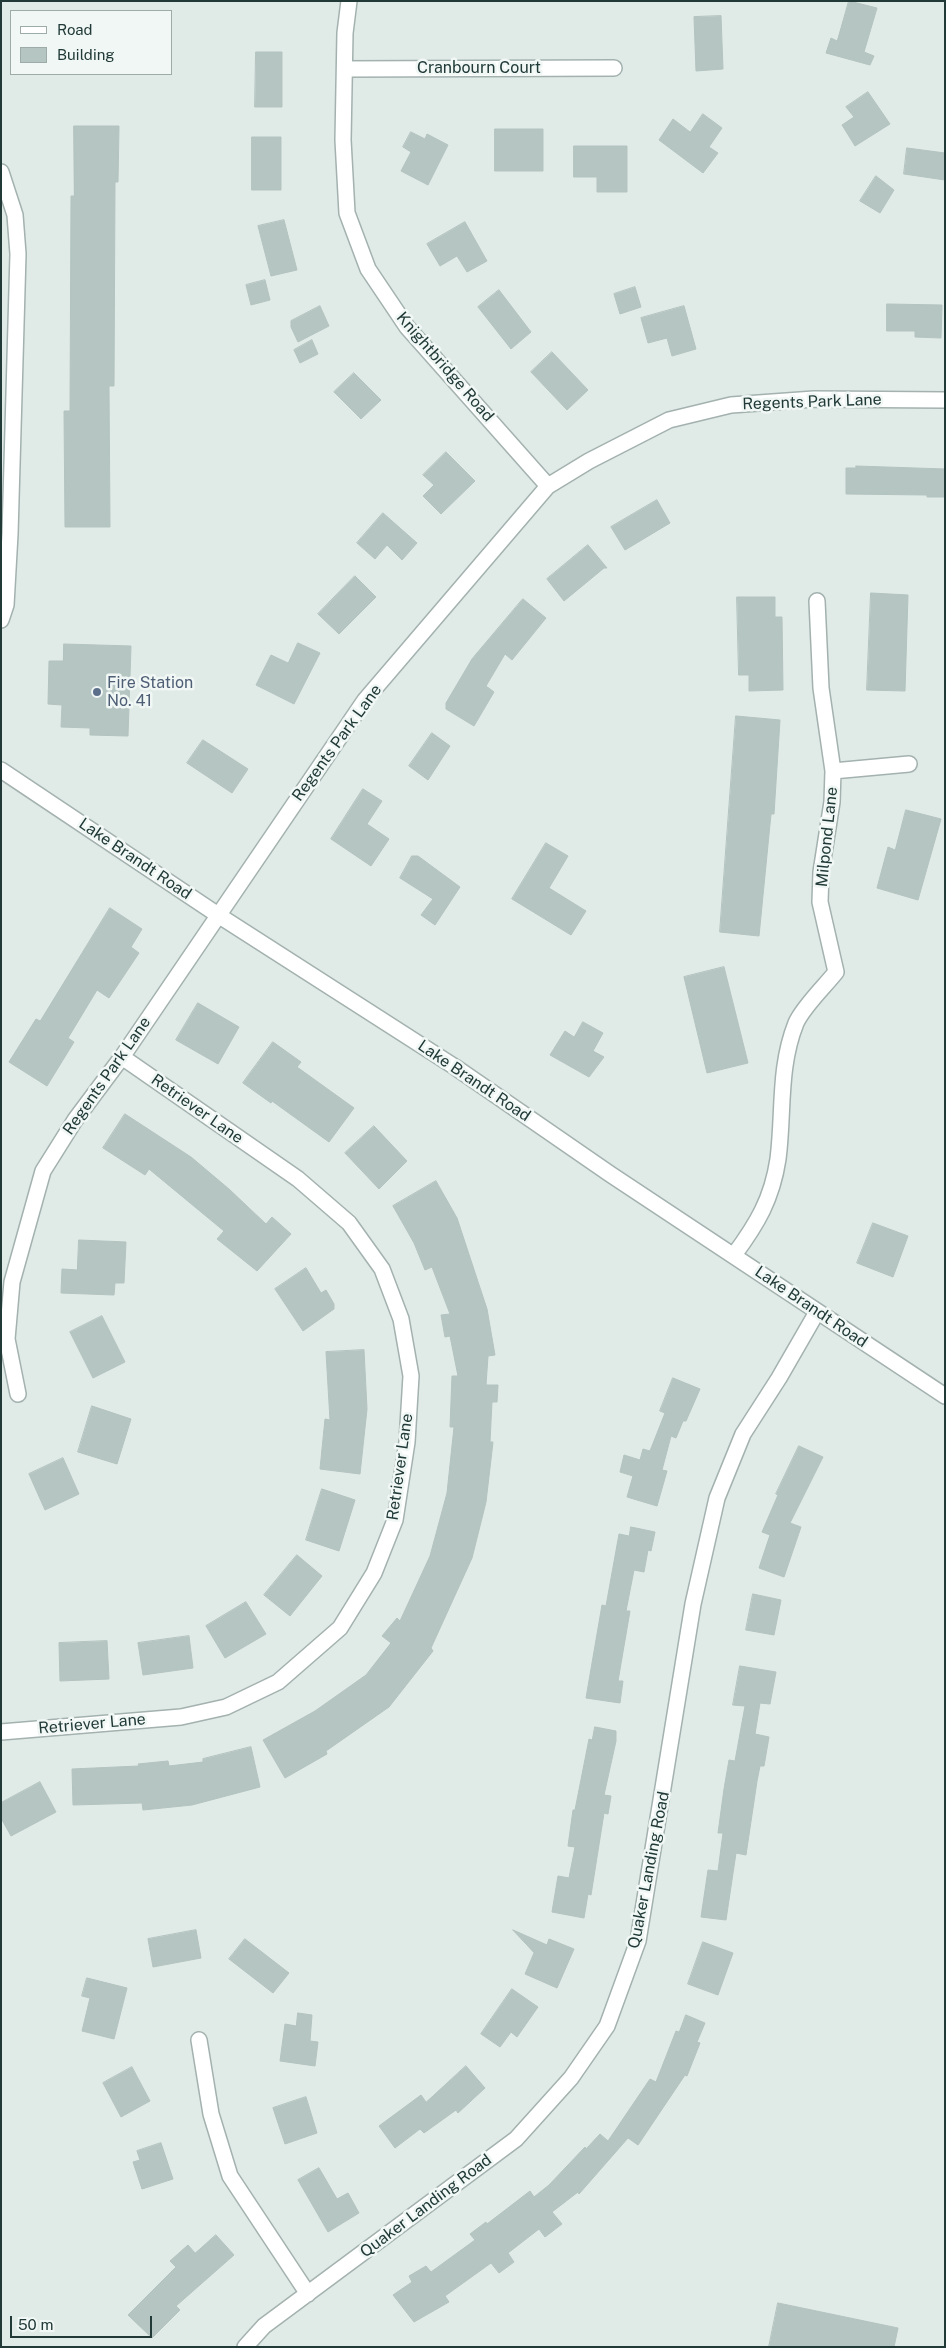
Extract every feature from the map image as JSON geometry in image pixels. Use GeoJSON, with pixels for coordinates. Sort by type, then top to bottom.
{"type":"FeatureCollection","features":[{"type":"Feature","properties":{"kind":"street","name":"Knightbridge Road"},"geometry":{"type":"LineString","coordinates":[[349,1],[343,140],[347,213],[368,269],[407,327],[548,486]]}},
{"type":"Feature","properties":{"kind":"street","name":"Cranbourn Court"},"geometry":{"type":"LineString","coordinates":[[345,69],[614,68]]}},
{"type":"Feature","properties":{"kind":"street"},"geometry":{"type":"LineString","coordinates":[[1,172],[14,215],[18,254],[10,534],[6,605],[1,620]]}},
{"type":"Feature","properties":{"kind":"street","name":"Regents Park Lane"},"geometry":{"type":"LineString","coordinates":[[18,1394],[7,1339],[12,1282],[43,1171],[75,1120],[122,1057],[366,700],[548,486],[589,461],[669,420],[731,405],[814,399],[945,400]]}},
{"type":"Feature","properties":{"kind":"street","name":"Milpond Lane"},"geometry":{"type":"LineString","coordinates":[[734,1255],[758,1223],[771,1188],[778,1159],[781,1083],[787,1050],[797,1021],[836,972],[820,902],[821,872],[832,802],[833,771],[821,688],[817,600]]}},
{"type":"Feature","properties":{"kind":"street"},"geometry":{"type":"LineString","coordinates":[[833,771],[909,764]]}},
{"type":"Feature","properties":{"kind":"street","name":"Lake Brandt Road"},"geometry":{"type":"LineString","coordinates":[[1,770],[218,915],[455,1067],[610,1174],[945,1396]]}},
{"type":"Feature","properties":{"kind":"street","name":"Retriever Lane"},"geometry":{"type":"LineString","coordinates":[[1,1732],[182,1717],[226,1706],[278,1682],[340,1628],[374,1573],[395,1520],[407,1442],[411,1376],[401,1318],[382,1269],[349,1223],[298,1179],[122,1057]]}},
{"type":"Feature","properties":{"kind":"street","name":"Quaker Landing Road"},"geometry":{"type":"LineString","coordinates":[[245,2347],[264,2326],[516,2139],[571,2078],[607,2026],[638,1941],[693,1604],[717,1498],[743,1434],[779,1378],[817,1312]]}},
{"type":"Feature","properties":{"kind":"street"},"geometry":{"type":"LineString","coordinates":[[198,2040],[211,2114],[230,2176],[308,2294]]}},
{"type":"Feature","properties":{"kind":"building"},"geometry":{"type":"Polygon","coordinates":[[[849,1],[877,8],[864,52],[874,56],[870,65],[826,53],[831,38],[837,41],[849,1]]]}},
{"type":"Feature","properties":{"kind":"building"},"geometry":{"type":"Polygon","coordinates":[[[721,16],[723,69],[696,71],[694,17],[721,16]]]}},
{"type":"Feature","properties":{"kind":"building"},"geometry":{"type":"Polygon","coordinates":[[[256,52],[282,52],[282,107],[255,107],[256,52]]]}},
{"type":"Feature","properties":{"kind":"building"},"geometry":{"type":"Polygon","coordinates":[[[868,92],[890,124],[855,146],[842,125],[854,117],[846,107],[868,92]]]}},
{"type":"Feature","properties":{"kind":"building"},"geometry":{"type":"Polygon","coordinates":[[[703,114],[722,128],[709,147],[718,153],[703,173],[659,140],[673,119],[690,132],[703,114]]]}},
{"type":"Feature","properties":{"kind":"building"},"geometry":{"type":"Polygon","coordinates":[[[74,126],[119,126],[118,182],[115,182],[114,386],[109,386],[110,527],[65,527],[64,411],[70,411],[71,196],[74,196],[74,126]]]}},
{"type":"Feature","properties":{"kind":"building"},"geometry":{"type":"Polygon","coordinates":[[[495,129],[543,129],[543,171],[495,171],[495,129]]]}},
{"type":"Feature","properties":{"kind":"building"},"geometry":{"type":"Polygon","coordinates":[[[411,132],[425,139],[427,134],[448,145],[428,185],[401,171],[411,152],[403,147],[411,132]]]}},
{"type":"Feature","properties":{"kind":"building"},"geometry":{"type":"Polygon","coordinates":[[[252,137],[281,137],[281,190],[252,190],[252,137]]]}},
{"type":"Feature","properties":{"kind":"building"},"geometry":{"type":"Polygon","coordinates":[[[574,146],[627,146],[627,192],[597,192],[597,177],[574,177],[574,146]]]}},
{"type":"Feature","properties":{"kind":"building"},"geometry":{"type":"Polygon","coordinates":[[[907,148],[945,153],[945,180],[904,174],[907,148]]]}},
{"type":"Feature","properties":{"kind":"building"},"geometry":{"type":"Polygon","coordinates":[[[876,176],[894,190],[880,213],[860,201],[876,176]]]}},
{"type":"Feature","properties":{"kind":"building"},"geometry":{"type":"Polygon","coordinates":[[[284,220],[297,270],[271,276],[258,226],[284,220]]]}},
{"type":"Feature","properties":{"kind":"building"},"geometry":{"type":"Polygon","coordinates":[[[465,222],[487,261],[467,272],[457,256],[440,266],[427,244],[465,222]]]}},
{"type":"Feature","properties":{"kind":"building"},"geometry":{"type":"Polygon","coordinates":[[[265,280],[270,300],[251,305],[246,285],[265,280]]]}},
{"type":"Feature","properties":{"kind":"building"},"geometry":{"type":"Polygon","coordinates":[[[635,287],[641,307],[620,314],[614,294],[635,287]]]}},
{"type":"Feature","properties":{"kind":"building"},"geometry":{"type":"Polygon","coordinates":[[[499,290],[531,332],[511,349],[478,307],[499,290]]]}},
{"type":"Feature","properties":{"kind":"building"},"geometry":{"type":"Polygon","coordinates":[[[887,304],[942,305],[941,338],[915,337],[915,331],[887,331],[887,304]]]}},
{"type":"Feature","properties":{"kind":"building"},"geometry":{"type":"Polygon","coordinates":[[[320,306],[329,326],[298,342],[291,327],[291,321],[320,306]]]}},
{"type":"Feature","properties":{"kind":"building"},"geometry":{"type":"Polygon","coordinates":[[[684,306],[696,349],[672,356],[667,338],[648,343],[641,318],[684,306]]]}},
{"type":"Feature","properties":{"kind":"building"},"geometry":{"type":"Polygon","coordinates":[[[312,340],[318,354],[300,363],[294,350],[312,340]]]}},
{"type":"Feature","properties":{"kind":"building"},"geometry":{"type":"Polygon","coordinates":[[[552,352],[588,390],[567,410],[531,372],[552,352]]]}},
{"type":"Feature","properties":{"kind":"building"},"geometry":{"type":"Polygon","coordinates":[[[354,373],[381,400],[361,419],[334,392],[354,373]]]}},
{"type":"Feature","properties":{"kind":"building"},"geometry":{"type":"Polygon","coordinates":[[[446,452],[475,481],[441,514],[423,496],[434,485],[423,475],[446,452]]]}},
{"type":"Feature","properties":{"kind":"building"},"geometry":{"type":"Polygon","coordinates":[[[856,466],[945,469],[945,497],[846,494],[846,468],[856,468],[856,466]]]}},
{"type":"Feature","properties":{"kind":"building"},"geometry":{"type":"Polygon","coordinates":[[[657,500],[670,523],[625,550],[611,527],[657,500]]]}},
{"type":"Feature","properties":{"kind":"building"},"geometry":{"type":"Polygon","coordinates":[[[383,513],[417,543],[402,560],[387,545],[375,559],[357,543],[383,513]]]}},
{"type":"Feature","properties":{"kind":"building"},"geometry":{"type":"Polygon","coordinates":[[[588,545],[607,568],[604,568],[564,601],[547,579],[588,545]]]}},
{"type":"Feature","properties":{"kind":"building"},"geometry":{"type":"Polygon","coordinates":[[[355,576],[376,597],[339,634],[318,614],[355,576]]]}},
{"type":"Feature","properties":{"kind":"building"},"geometry":{"type":"Polygon","coordinates":[[[871,593],[908,595],[905,691],[867,690],[871,593]]]}},
{"type":"Feature","properties":{"kind":"building"},"geometry":{"type":"Polygon","coordinates":[[[737,597],[775,597],[775,617],[782,617],[783,690],[749,691],[749,675],[739,675],[737,597]]]}},
{"type":"Feature","properties":{"kind":"building"},"geometry":{"type":"Polygon","coordinates":[[[523,599],[546,618],[512,660],[505,654],[486,686],[494,692],[474,726],[446,709],[446,703],[472,659],[523,599]]]}},
{"type":"Feature","properties":{"kind":"building"},"geometry":{"type":"Polygon","coordinates":[[[298,643],[320,653],[294,704],[256,685],[271,655],[288,663],[298,643]]]}},
{"type":"Feature","properties":{"kind":"building"},"geometry":{"type":"Polygon","coordinates":[[[64,644],[131,646],[128,736],[90,735],[90,728],[61,727],[62,705],[48,704],[49,661],[63,661],[64,644]]]}},
{"type":"Feature","properties":{"kind":"building"},"geometry":{"type":"Polygon","coordinates":[[[736,716],[780,720],[774,814],[771,814],[759,936],[720,932],[736,716]]]}},
{"type":"Feature","properties":{"kind":"building"},"geometry":{"type":"Polygon","coordinates":[[[432,733],[450,746],[428,780],[409,766],[432,733]]]}},
{"type":"Feature","properties":{"kind":"building"},"geometry":{"type":"Polygon","coordinates":[[[203,740],[248,769],[232,793],[187,763],[203,740]]]}},
{"type":"Feature","properties":{"kind":"building"},"geometry":{"type":"Polygon","coordinates":[[[363,789],[382,801],[367,824],[389,839],[371,866],[331,839],[363,789]]]}},
{"type":"Feature","properties":{"kind":"building"},"geometry":{"type":"Polygon","coordinates":[[[906,810],[941,819],[918,900],[877,888],[888,847],[895,850],[906,810]]]}},
{"type":"Feature","properties":{"kind":"building"},"geometry":{"type":"Polygon","coordinates":[[[546,843],[568,856],[549,888],[586,911],[571,935],[512,899],[546,843]]]}},
{"type":"Feature","properties":{"kind":"building"},"geometry":{"type":"Polygon","coordinates":[[[412,856],[418,856],[460,887],[435,925],[421,915],[433,899],[400,878],[412,856]]]}},
{"type":"Feature","properties":{"kind":"building"},"geometry":{"type":"Polygon","coordinates":[[[110,908],[142,929],[131,947],[139,953],[109,998],[97,990],[68,1038],[74,1042],[47,1086],[9,1062],[36,1019],[40,1021],[110,908]]]}},
{"type":"Feature","properties":{"kind":"building"},"geometry":{"type":"Polygon","coordinates":[[[724,967],[748,1063],[707,1073],[684,977],[724,967]]]}},
{"type":"Feature","properties":{"kind":"building"},"geometry":{"type":"Polygon","coordinates":[[[198,1003],[239,1027],[218,1064],[176,1040],[198,1003]]]}},
{"type":"Feature","properties":{"kind":"building"},"geometry":{"type":"Polygon","coordinates":[[[583,1022],[603,1033],[593,1051],[604,1057],[589,1077],[550,1055],[565,1031],[574,1037],[583,1022]]]}},
{"type":"Feature","properties":{"kind":"building"},"geometry":{"type":"Polygon","coordinates":[[[273,1042],[301,1062],[297,1067],[354,1108],[329,1142],[272,1101],[271,1103],[243,1083],[273,1042]]]}},
{"type":"Feature","properties":{"kind":"building"},"geometry":{"type":"Polygon","coordinates":[[[125,1114],[191,1157],[266,1224],[272,1217],[291,1234],[257,1271],[217,1239],[224,1231],[149,1169],[145,1175],[103,1148],[125,1114]]]}},
{"type":"Feature","properties":{"kind":"building"},"geometry":{"type":"Polygon","coordinates":[[[374,1126],[407,1161],[379,1189],[345,1153],[374,1126]]]}},
{"type":"Feature","properties":{"kind":"building"},"geometry":{"type":"Polygon","coordinates":[[[436,1181],[457,1218],[487,1309],[495,1355],[488,1356],[486,1385],[498,1385],[497,1402],[492,1402],[490,1442],[493,1442],[486,1502],[472,1558],[431,1648],[433,1651],[389,1707],[326,1751],[327,1754],[285,1778],[263,1740],[315,1711],[366,1675],[391,1643],[382,1636],[397,1618],[400,1621],[430,1556],[447,1493],[454,1427],[450,1427],[452,1376],[458,1376],[450,1336],[445,1337],[441,1315],[450,1314],[432,1267],[425,1270],[414,1243],[393,1206],[436,1181]]]}},
{"type":"Feature","properties":{"kind":"building"},"geometry":{"type":"Polygon","coordinates":[[[873,1223],[908,1236],[893,1277],[857,1263],[873,1223]]]}},
{"type":"Feature","properties":{"kind":"building"},"geometry":{"type":"Polygon","coordinates":[[[79,1240],[126,1242],[124,1283],[115,1283],[114,1295],[61,1293],[62,1269],[77,1270],[79,1240]]]}},
{"type":"Feature","properties":{"kind":"building"},"geometry":{"type":"Polygon","coordinates":[[[306,1268],[321,1293],[326,1290],[334,1304],[334,1309],[303,1331],[275,1289],[306,1268]]]}},
{"type":"Feature","properties":{"kind":"building"},"geometry":{"type":"Polygon","coordinates":[[[102,1316],[125,1362],[93,1378],[70,1332],[102,1316]]]}},
{"type":"Feature","properties":{"kind":"building"},"geometry":{"type":"Polygon","coordinates":[[[364,1350],[367,1409],[360,1474],[320,1469],[325,1419],[330,1420],[326,1352],[364,1350]]]}},
{"type":"Feature","properties":{"kind":"building"},"geometry":{"type":"Polygon","coordinates":[[[673,1378],[700,1389],[686,1421],[683,1421],[676,1438],[671,1436],[662,1470],[667,1471],[657,1506],[627,1497],[633,1476],[620,1472],[624,1455],[640,1460],[643,1449],[650,1451],[665,1413],[660,1411],[673,1378]]]}},
{"type":"Feature","properties":{"kind":"building"},"geometry":{"type":"Polygon","coordinates":[[[92,1406],[131,1419],[117,1464],[78,1452],[92,1406]]]}},
{"type":"Feature","properties":{"kind":"building"},"geometry":{"type":"Polygon","coordinates":[[[799,1446],[823,1457],[790,1523],[801,1527],[784,1577],[759,1568],[770,1535],[762,1532],[778,1495],[776,1494],[799,1446]]]}},
{"type":"Feature","properties":{"kind":"building"},"geometry":{"type":"Polygon","coordinates":[[[63,1458],[79,1494],[45,1510],[29,1474],[63,1458]]]}},
{"type":"Feature","properties":{"kind":"building"},"geometry":{"type":"Polygon","coordinates":[[[322,1489],[355,1500],[339,1551],[306,1540],[322,1489]]]}},
{"type":"Feature","properties":{"kind":"building"},"geometry":{"type":"Polygon","coordinates":[[[631,1527],[655,1532],[651,1551],[648,1550],[644,1572],[634,1570],[626,1611],[630,1611],[618,1681],[623,1681],[620,1703],[586,1698],[602,1605],[606,1606],[619,1534],[629,1536],[631,1527]]]}},
{"type":"Feature","properties":{"kind":"building"},"geometry":{"type":"Polygon","coordinates":[[[297,1555],[322,1576],[290,1616],[264,1595],[297,1555]]]}},
{"type":"Feature","properties":{"kind":"building"},"geometry":{"type":"Polygon","coordinates":[[[753,1594],[781,1600],[774,1635],[746,1630],[753,1594]]]}},
{"type":"Feature","properties":{"kind":"building"},"geometry":{"type":"Polygon","coordinates":[[[246,1602],[266,1634],[225,1658],[206,1626],[246,1602]]]}},
{"type":"Feature","properties":{"kind":"building"},"geometry":{"type":"Polygon","coordinates":[[[189,1636],[193,1668],[143,1675],[138,1643],[189,1636]]]}},
{"type":"Feature","properties":{"kind":"building"},"geometry":{"type":"Polygon","coordinates":[[[107,1641],[109,1679],[60,1681],[59,1643],[107,1641]]]}},
{"type":"Feature","properties":{"kind":"building"},"geometry":{"type":"Polygon","coordinates":[[[740,1666],[776,1672],[770,1704],[760,1703],[755,1734],[769,1737],[764,1766],[760,1766],[757,1781],[746,1855],[736,1853],[726,1920],[701,1917],[708,1870],[718,1871],[723,1833],[718,1833],[724,1789],[729,1760],[735,1761],[745,1706],[733,1705],[740,1666]]]}},
{"type":"Feature","properties":{"kind":"building"},"geometry":{"type":"Polygon","coordinates":[[[595,1727],[616,1731],[616,1741],[604,1795],[611,1796],[608,1814],[604,1813],[591,1895],[588,1894],[584,1918],[552,1912],[558,1876],[569,1878],[575,1847],[568,1846],[573,1810],[575,1810],[589,1739],[592,1740],[595,1727]]]}},
{"type":"Feature","properties":{"kind":"building"},"geometry":{"type":"Polygon","coordinates":[[[251,1747],[260,1787],[192,1805],[143,1810],[142,1803],[73,1805],[72,1769],[139,1766],[138,1764],[168,1761],[169,1766],[203,1762],[203,1759],[251,1747]]]}},
{"type":"Feature","properties":{"kind":"building"},"geometry":{"type":"Polygon","coordinates":[[[40,1782],[56,1812],[11,1836],[1,1818],[1,1803],[40,1782]]]}},
{"type":"Feature","properties":{"kind":"building"},"geometry":{"type":"Polygon","coordinates":[[[196,1930],[201,1958],[153,1967],[148,1939],[196,1930]]]}},
{"type":"Feature","properties":{"kind":"building"},"geometry":{"type":"Polygon","coordinates":[[[513,1930],[547,1945],[549,1939],[574,1949],[557,1988],[525,1974],[534,1953],[513,1930]]]}},
{"type":"Feature","properties":{"kind":"building"},"geometry":{"type":"Polygon","coordinates":[[[245,1939],[289,1973],[273,1993],[229,1959],[245,1939]]]}},
{"type":"Feature","properties":{"kind":"building"},"geometry":{"type":"Polygon","coordinates":[[[703,1942],[733,1953],[718,1995],[688,1984],[703,1942]]]}},
{"type":"Feature","properties":{"kind":"building"},"geometry":{"type":"Polygon","coordinates":[[[87,1978],[127,1988],[114,2039],[82,2031],[90,1998],[82,1996],[87,1978]]]}},
{"type":"Feature","properties":{"kind":"building"},"geometry":{"type":"Polygon","coordinates":[[[512,1989],[538,2007],[517,2037],[511,2032],[500,2047],[481,2034],[512,1989]]]}},
{"type":"Feature","properties":{"kind":"building"},"geometry":{"type":"Polygon","coordinates":[[[298,2013],[312,2015],[310,2041],[318,2042],[315,2066],[280,2061],[285,2024],[296,2026],[298,2013]]]}},
{"type":"Feature","properties":{"kind":"building"},"geometry":{"type":"Polygon","coordinates":[[[686,2015],[705,2023],[697,2042],[700,2043],[687,2076],[685,2075],[638,2145],[628,2138],[579,2194],[578,2192],[552,2212],[562,2224],[545,2237],[539,2229],[508,2253],[514,2262],[499,2273],[491,2263],[445,2296],[449,2302],[414,2322],[393,2295],[412,2282],[409,2276],[426,2266],[431,2272],[475,2240],[470,2234],[486,2222],[487,2224],[530,2191],[534,2197],[549,2185],[600,2134],[608,2141],[650,2079],[656,2082],[676,2031],[679,2032],[686,2015]]]}},
{"type":"Feature","properties":{"kind":"building"},"geometry":{"type":"Polygon","coordinates":[[[466,2066],[485,2088],[458,2113],[456,2110],[424,2133],[420,2129],[395,2148],[379,2126],[421,2095],[426,2102],[466,2066]]]}},
{"type":"Feature","properties":{"kind":"building"},"geometry":{"type":"Polygon","coordinates":[[[132,2067],[150,2101],[121,2117],[103,2083],[132,2067]]]}},
{"type":"Feature","properties":{"kind":"building"},"geometry":{"type":"Polygon","coordinates":[[[306,2097],[317,2133],[285,2144],[273,2108],[306,2097]]]}},
{"type":"Feature","properties":{"kind":"building"},"geometry":{"type":"Polygon","coordinates":[[[161,2143],[173,2179],[142,2189],[133,2162],[140,2160],[137,2151],[161,2143]]]}},
{"type":"Feature","properties":{"kind":"building"},"geometry":{"type":"Polygon","coordinates":[[[319,2168],[337,2199],[348,2193],[359,2213],[328,2232],[298,2180],[319,2168]]]}},
{"type":"Feature","properties":{"kind":"building"},"geometry":{"type":"Polygon","coordinates":[[[216,2235],[234,2255],[176,2306],[180,2310],[152,2338],[128,2315],[176,2267],[170,2261],[188,2245],[195,2253],[216,2235]]]}},
{"type":"Feature","properties":{"kind":"building"},"geometry":{"type":"Polygon","coordinates":[[[778,2303],[898,2328],[894,2347],[769,2347],[778,2303]]]}},
{"type":"Feature","properties":{"kind":"place","name":"Fire Station No. 41"},"geometry":{"type":"Point","coordinates":[97,692]}}]}
